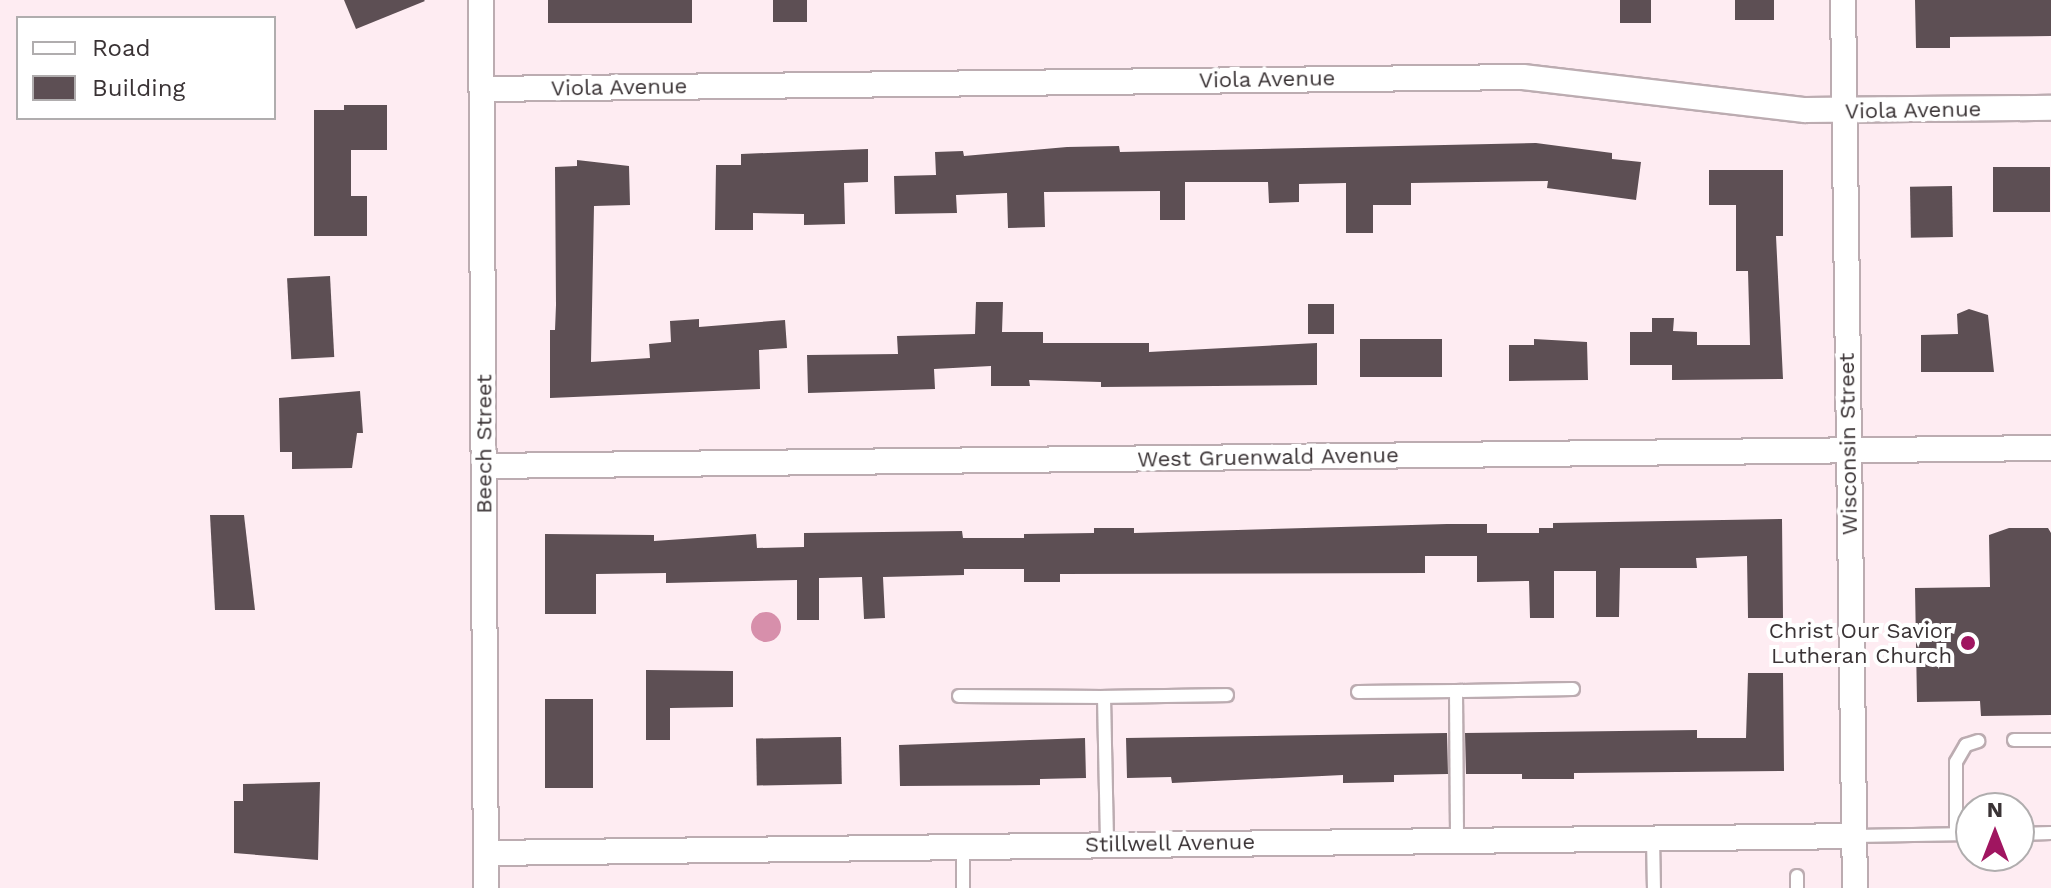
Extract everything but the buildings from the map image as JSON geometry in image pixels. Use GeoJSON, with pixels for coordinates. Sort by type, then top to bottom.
{"type":"FeatureCollection","features":[{"type":"Feature","properties":{"kind":"street","name":"Beech Street"},"geometry":{"type":"LineString","coordinates":[[481,0],[486,888]]}},
{"type":"Feature","properties":{"kind":"street","name":"Wisconsin Street"},"geometry":{"type":"LineString","coordinates":[[1843,0],[1855,888]]}},
{"type":"Feature","properties":{"kind":"street","name":"Viola Avenue"},"geometry":{"type":"LineString","coordinates":[[482,89],[1523,77],[1844,111],[2051,108]]}},
{"type":"Feature","properties":{"kind":"street","name":"West Gruenwald Avenue"},"geometry":{"type":"LineString","coordinates":[[485,466],[2051,448]]}},
{"type":"Feature","properties":{"kind":"street","name":"Stillwell Avenue"},"geometry":{"type":"LineString","coordinates":[[486,853],[963,844],[1855,836]]}},
{"type":"Feature","properties":{"kind":"lane"},"geometry":{"type":"LineString","coordinates":[[1358,692],[1573,689]]}},
{"type":"Feature","properties":{"kind":"lane"},"geometry":{"type":"LineString","coordinates":[[1456,691],[1457,840]]}},
{"type":"Feature","properties":{"kind":"lane"},"geometry":{"type":"LineString","coordinates":[[959,696],[1227,695]]}},
{"type":"Feature","properties":{"kind":"lane"},"geometry":{"type":"LineString","coordinates":[[1104,697],[1107,843]]}},
{"type":"Feature","properties":{"kind":"lane"},"geometry":{"type":"LineString","coordinates":[[2014,740],[2051,740]]}},
{"type":"Feature","properties":{"kind":"lane"},"geometry":{"type":"LineString","coordinates":[[1956,792],[1956,762],[1966,745],[1978,741]]}},
{"type":"Feature","properties":{"kind":"lane"},"geometry":{"type":"LineString","coordinates":[[1855,836],[1955,834]]}},
{"type":"Feature","properties":{"kind":"lane"},"geometry":{"type":"LineString","coordinates":[[1653,838],[1654,888]]}},
{"type":"Feature","properties":{"kind":"lane"},"geometry":{"type":"LineString","coordinates":[[963,844],[963,888]]}},
{"type":"Feature","properties":{"kind":"shaded area"},"geometry":{"type":"Polygon","coordinates":[[[766,612],[772,613],[780,621],[780,633],[772,641],[766,642],[760,641],[752,633],[751,627],[752,621],[760,613],[766,612]]]}},
{"type":"Feature","properties":{"kind":"place","name":"Christ Our Savior Lutheran Church"},"geometry":{"type":"Point","coordinates":[1968,643]}}]}
